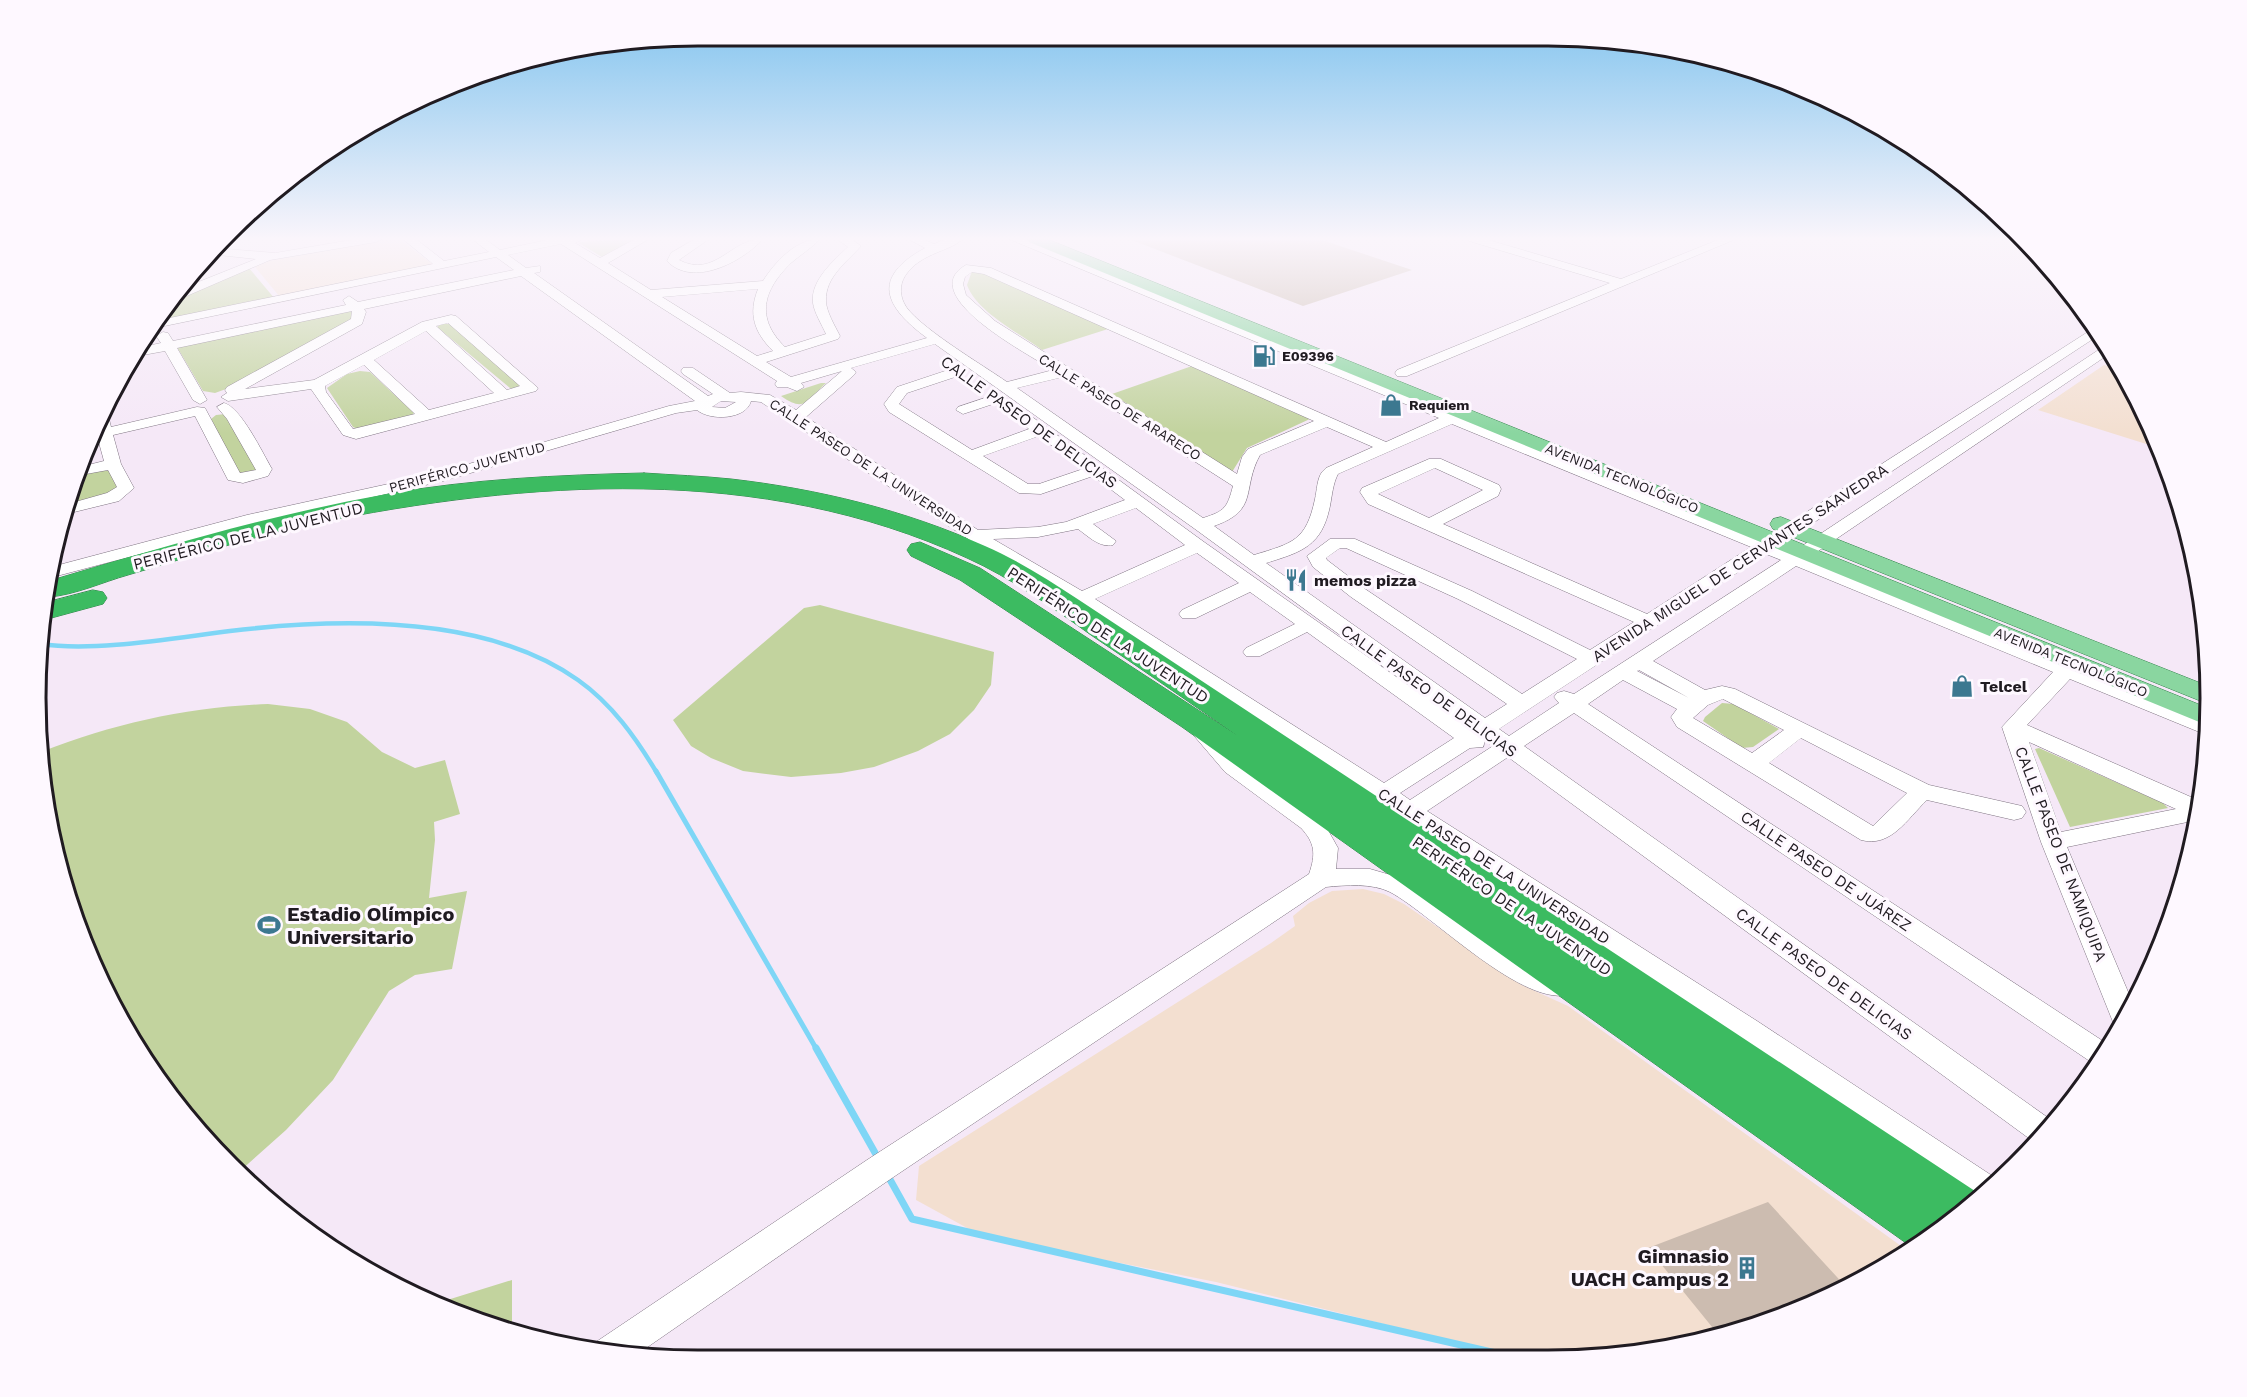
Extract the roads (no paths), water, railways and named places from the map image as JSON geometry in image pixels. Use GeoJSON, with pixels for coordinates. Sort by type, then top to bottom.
{"type":"FeatureCollection","features":[{"type":"Feature","properties":{"kind":"highway","name":"PERIFÉRICO DE LA JUVENTUD"},"geometry":{"type":"LineString","coordinates":[[56,587],[249,532],[358,507],[467,491],[592,481],[704,484],[817,499],[874,513],[975,551],[1036,584],[1957,1206]]}},
{"type":"Feature","properties":{"kind":"highway","name":"PERIFÉRICO DE LA JUVENTUD"},"geometry":{"type":"LineString","coordinates":[[238,549],[318,528],[400,512],[480,502],[608,494],[691,498],[785,510],[831,520],[872,533],[948,562],[1193,720],[1926,1230]]}},
{"type":"Feature","properties":{"kind":"highway"},"geometry":{"type":"LineString","coordinates":[[987,542],[1036,584]]}},
{"type":"Feature","properties":{"kind":"highway"},"geometry":{"type":"LineString","coordinates":[[54,601],[238,549]]}},
{"type":"Feature","properties":{"kind":"highway"},"geometry":{"type":"LineString","coordinates":[[52,610],[154,580],[238,549]]}},
{"type":"Feature","properties":{"kind":"highway"},"geometry":{"type":"LineString","coordinates":[[1235,720],[1330,759]]}},
{"type":"Feature","properties":{"kind":"main road","name":"AVENIDA TECNOLÓGICO"},"geometry":{"type":"LineString","coordinates":[[1208,304],[1402,373],[2200,693]]}},
{"type":"Feature","properties":{"kind":"main road","name":"AVENIDA TECNOLÓGICO"},"geometry":{"type":"LineString","coordinates":[[1216,304],[1770,544],[2200,714]]}},
{"type":"Feature","properties":{"kind":"street"},"geometry":{"type":"LineString","coordinates":[[166,323],[258,304]]}},
{"type":"Feature","properties":{"kind":"street"},"geometry":{"type":"LineString","coordinates":[[148,349],[358,304]]}},
{"type":"Feature","properties":{"kind":"street"},"geometry":{"type":"LineString","coordinates":[[580,304],[679,370],[737,398],[849,372],[932,343]]}},
{"type":"Feature","properties":{"kind":"street"},"geometry":{"type":"LineString","coordinates":[[665,304],[793,385]]}},
{"type":"Feature","properties":{"kind":"street"},"geometry":{"type":"LineString","coordinates":[[760,304],[759,316],[764,331],[783,353]]}},
{"type":"Feature","properties":{"kind":"street"},"geometry":{"type":"LineString","coordinates":[[754,361],[833,336],[820,304]]}},
{"type":"Feature","properties":{"kind":"street","name":"CALLE PASEO DE DELICIAS"},"geometry":{"type":"LineString","coordinates":[[885,304],[891,316],[1001,393],[1201,525],[1476,734]]}},
{"type":"Feature","properties":{"kind":"street","name":"CALLE PASEO DE ARARECO"},"geometry":{"type":"LineString","coordinates":[[968,304],[1064,372],[1242,484]]}},
{"type":"Feature","properties":{"kind":"street","name":"CALLE PASEO DE ARARECO"},"geometry":{"type":"LineString","coordinates":[[1061,304],[1385,447]]}},
{"type":"Feature","properties":{"kind":"street"},"geometry":{"type":"LineString","coordinates":[[1175,304],[1770,544]]}},
{"type":"Feature","properties":{"kind":"street"},"geometry":{"type":"LineString","coordinates":[[1402,373],[1570,304]]}},
{"type":"Feature","properties":{"kind":"street"},"geometry":{"type":"LineString","coordinates":[[225,401],[355,322],[361,314],[354,305]]}},
{"type":"Feature","properties":{"kind":"street"},"geometry":{"type":"LineString","coordinates":[[599,317],[660,352]]}},
{"type":"Feature","properties":{"kind":"street"},"geometry":{"type":"LineString","coordinates":[[107,426],[225,401],[319,388],[427,325],[446,319],[451,319],[531,388],[356,434],[348,432],[319,388]]}},
{"type":"Feature","properties":{"kind":"street"},"geometry":{"type":"LineString","coordinates":[[427,325],[504,395]]}},
{"type":"Feature","properties":{"kind":"street"},"geometry":{"type":"LineString","coordinates":[[159,332],[234,477],[243,478],[262,473],[264,469],[225,401]]}},
{"type":"Feature","properties":{"kind":"street","name":"AVENIDA MIGUEL DE CERVANTES SAAVEDRA"},"geometry":{"type":"LineString","coordinates":[[1383,794],[2091,336]]}},
{"type":"Feature","properties":{"kind":"street"},"geometry":{"type":"LineString","coordinates":[[765,398],[793,385],[932,343]]}},
{"type":"Feature","properties":{"kind":"street","name":"CALLE PASEO DE DELICIAS"},"geometry":{"type":"LineString","coordinates":[[932,343],[959,371],[1001,393],[1040,430],[1198,546],[1309,624],[1501,751],[2039,1128]]}},
{"type":"Feature","properties":{"kind":"street"},"geometry":{"type":"LineString","coordinates":[[150,346],[167,344]]}},
{"type":"Feature","properties":{"kind":"street","name":"AVENIDA MIGUEL DE CERVANTES SAAVEDRA"},"geometry":{"type":"LineString","coordinates":[[1410,811],[1851,522],[2101,353]]}},
{"type":"Feature","properties":{"kind":"street"},"geometry":{"type":"LineString","coordinates":[[366,360],[426,416]]}},
{"type":"Feature","properties":{"kind":"street"},"geometry":{"type":"LineString","coordinates":[[679,370],[705,403],[703,406],[708,411],[719,413],[738,409],[737,398]]}},
{"type":"Feature","properties":{"kind":"street"},"geometry":{"type":"LineString","coordinates":[[959,371],[908,387],[902,390],[891,404],[894,409],[969,456],[1030,490],[1048,487],[1096,470]]}},
{"type":"Feature","properties":{"kind":"street"},"geometry":{"type":"LineString","coordinates":[[798,417],[849,372]]}},
{"type":"Feature","properties":{"kind":"street"},"geometry":{"type":"LineString","coordinates":[[963,410],[1001,393],[1064,372]]}},
{"type":"Feature","properties":{"kind":"street","name":"CALLE PASEO DE LA UNIVERSIDAD"},"geometry":{"type":"LineString","coordinates":[[737,398],[765,398],[798,417],[987,542],[1081,598],[1747,1029],[1982,1186]]}},
{"type":"Feature","properties":{"kind":"street","name":"PERIFÉRICO JUVENTUD"},"geometry":{"type":"LineString","coordinates":[[59,571],[267,515],[437,478],[674,409],[737,398]]}},
{"type":"Feature","properties":{"kind":"street"},"geometry":{"type":"LineString","coordinates":[[1984,406],[2011,413]]}},
{"type":"Feature","properties":{"kind":"street"},"geometry":{"type":"LineString","coordinates":[[1250,562],[1299,544],[1308,538],[1314,530],[1328,475],[1338,467],[1453,418]]}},
{"type":"Feature","properties":{"kind":"street"},"geometry":{"type":"LineString","coordinates":[[1201,525],[1224,517],[1235,509],[1250,457],[1254,452],[1325,422]]}},
{"type":"Feature","properties":{"kind":"street"},"geometry":{"type":"LineString","coordinates":[[969,456],[1040,430]]}},
{"type":"Feature","properties":{"kind":"street"},"geometry":{"type":"LineString","coordinates":[[76,506],[113,497],[126,488],[113,464],[103,434]]}},
{"type":"Feature","properties":{"kind":"street"},"geometry":{"type":"LineString","coordinates":[[1430,525],[1492,492],[1493,489],[1435,462],[1368,492],[1374,500],[1430,525],[1503,555],[1649,622]]}},
{"type":"Feature","properties":{"kind":"street"},"geometry":{"type":"LineString","coordinates":[[88,469],[113,464]]}},
{"type":"Feature","properties":{"kind":"street"},"geometry":{"type":"LineString","coordinates":[[987,542],[1082,524],[1137,502]]}},
{"type":"Feature","properties":{"kind":"street"},"geometry":{"type":"LineString","coordinates":[[1822,511],[1851,522]]}},
{"type":"Feature","properties":{"kind":"street"},"geometry":{"type":"LineString","coordinates":[[1082,524],[1107,542]]}},
{"type":"Feature","properties":{"kind":"street"},"geometry":{"type":"LineString","coordinates":[[1522,704],[1358,593],[1319,563],[1316,556],[1336,543],[1349,543],[1465,596],[1593,659]]}},
{"type":"Feature","properties":{"kind":"street"},"geometry":{"type":"LineString","coordinates":[[1081,598],[1198,546]]}},
{"type":"Feature","properties":{"kind":"street"},"geometry":{"type":"LineString","coordinates":[[1799,556],[2199,725]]}},
{"type":"Feature","properties":{"kind":"street"},"geometry":{"type":"LineString","coordinates":[[1189,614],[1252,584]]}},
{"type":"Feature","properties":{"kind":"street"},"geometry":{"type":"LineString","coordinates":[[1698,590],[1728,603]]}},
{"type":"Feature","properties":{"kind":"street"},"geometry":{"type":"LineString","coordinates":[[1253,652],[1309,624]]}},
{"type":"Feature","properties":{"kind":"street"},"geometry":{"type":"LineString","coordinates":[[1631,666],[1698,703]]}},
{"type":"Feature","properties":{"kind":"street","name":"CALLE PASEO DE NAMIQUIPA"},"geometry":{"type":"LineString","coordinates":[[2067,670],[2013,727],[2053,842],[2121,1009]]}},
{"type":"Feature","properties":{"kind":"street","name":"CALLE PASEO DE JUÁREZ"},"geometry":{"type":"LineString","coordinates":[[1549,687],[2097,1052]]}},
{"type":"Feature","properties":{"kind":"street"},"geometry":{"type":"LineString","coordinates":[[1922,791],[1879,834],[1869,834],[1685,722],[1682,715],[1719,691],[1728,693],[1922,791],[2014,812]]}},
{"type":"Feature","properties":{"kind":"street"},"geometry":{"type":"LineString","coordinates":[[1193,720],[1223,758],[1309,822],[1319,832],[1327,852],[1327,860],[1320,879]]}},
{"type":"Feature","properties":{"kind":"street"},"geometry":{"type":"LineString","coordinates":[[2013,727],[2191,808]]}},
{"type":"Feature","properties":{"kind":"street"},"geometry":{"type":"LineString","coordinates":[[1754,763],[1799,729]]}},
{"type":"Feature","properties":{"kind":"street"},"geometry":{"type":"LineString","coordinates":[[2053,842],[2190,813]]}},
{"type":"Feature","properties":{"kind":"street"},"geometry":{"type":"LineString","coordinates":[[620,1346],[891,1161],[1320,879],[1361,877],[1387,881],[1399,886],[1530,977],[1582,992]]}},
{"type":"Feature","properties":{"kind":"waterway"},"geometry":{"type":"LineString","coordinates":[[49,645],[110,645],[230,631],[317,624],[363,623],[456,632],[500,643],[541,658],[578,680],[602,700],[622,722],[657,773]]}},
{"type":"Feature","properties":{"kind":"waterway"},"geometry":{"type":"LineString","coordinates":[[656,771],[817,1050]]}},
{"type":"Feature","properties":{"kind":"waterway"},"geometry":{"type":"LineString","coordinates":[[816,1048],[878,1158]]}},
{"type":"Feature","properties":{"kind":"waterway"},"geometry":{"type":"LineString","coordinates":[[888,1176],[912,1219],[1483,1350]]}},
{"type":"Feature","properties":{"kind":"place","name":"E09396"},"geometry":{"type":"Point","coordinates":[1264,356]}},
{"type":"Feature","properties":{"kind":"place","name":"Requiem"},"geometry":{"type":"Point","coordinates":[1391,405]}},
{"type":"Feature","properties":{"kind":"place","name":"memos pizza"},"geometry":{"type":"Point","coordinates":[1296,580]}},
{"type":"Feature","properties":{"kind":"place","name":"Telcel"},"geometry":{"type":"Point","coordinates":[1962,686]}},
{"type":"Feature","properties":{"kind":"place","name":"Estadio Olímpico Universitario"},"geometry":{"type":"Point","coordinates":[269,925]}},
{"type":"Feature","properties":{"kind":"place","name":"Gimnasio UACH Campus 2"},"geometry":{"type":"Point","coordinates":[1747,1268]}}]}
